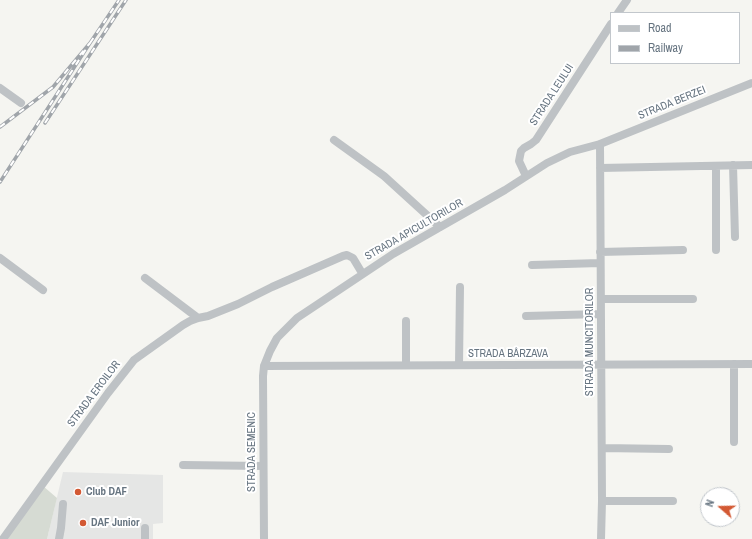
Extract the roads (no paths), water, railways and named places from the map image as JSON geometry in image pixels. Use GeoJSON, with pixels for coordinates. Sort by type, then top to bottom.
{"type":"FeatureCollection","features":[{"type":"Feature","properties":{"kind":"street"},"geometry":{"type":"LineString","coordinates":[[619,12],[626,0]]}},
{"type":"Feature","properties":{"kind":"street","name":"STRADA LEULUI"},"geometry":{"type":"LineString","coordinates":[[526,176],[519,161],[521,151],[539,136],[610,26]]}},
{"type":"Feature","properties":{"kind":"street","name":"STRADA BERZEI"},"geometry":{"type":"LineString","coordinates":[[600,144],[752,83]]}},
{"type":"Feature","properties":{"kind":"street"},"geometry":{"type":"LineString","coordinates":[[0,88],[21,103]]}},
{"type":"Feature","properties":{"kind":"street"},"geometry":{"type":"LineString","coordinates":[[334,140],[384,176],[440,227]]}},
{"type":"Feature","properties":{"kind":"street","name":"STRADA APICULTORILOR"},"geometry":{"type":"LineString","coordinates":[[264,366],[277,338],[297,318],[362,273],[505,190],[546,163],[570,152],[600,144]]}},
{"type":"Feature","properties":{"kind":"street","name":"STRADA MUNCITORILOR"},"geometry":{"type":"LineString","coordinates":[[600,144],[602,448],[601,539]]}},
{"type":"Feature","properties":{"kind":"street"},"geometry":{"type":"LineString","coordinates":[[733,165],[735,237]]}},
{"type":"Feature","properties":{"kind":"street"},"geometry":{"type":"LineString","coordinates":[[600,168],[752,165]]}},
{"type":"Feature","properties":{"kind":"street"},"geometry":{"type":"LineString","coordinates":[[716,166],[716,250]]}},
{"type":"Feature","properties":{"kind":"street"},"geometry":{"type":"LineString","coordinates":[[600,252],[683,250]]}},
{"type":"Feature","properties":{"kind":"street","name":"STRADA EROILOR"},"geometry":{"type":"LineString","coordinates":[[3,539],[108,392],[134,360],[183,325],[238,304],[272,287],[343,256],[348,255],[353,258],[362,273]]}},
{"type":"Feature","properties":{"kind":"street"},"geometry":{"type":"LineString","coordinates":[[0,258],[43,290]]}},
{"type":"Feature","properties":{"kind":"street"},"geometry":{"type":"LineString","coordinates":[[532,265],[600,263]]}},
{"type":"Feature","properties":{"kind":"street"},"geometry":{"type":"LineString","coordinates":[[145,278],[198,318]]}},
{"type":"Feature","properties":{"kind":"street"},"geometry":{"type":"LineString","coordinates":[[459,365],[460,287]]}},
{"type":"Feature","properties":{"kind":"street"},"geometry":{"type":"LineString","coordinates":[[601,299],[693,299]]}},
{"type":"Feature","properties":{"kind":"street"},"geometry":{"type":"LineString","coordinates":[[526,316],[601,314]]}},
{"type":"Feature","properties":{"kind":"street"},"geometry":{"type":"LineString","coordinates":[[406,321],[406,365]]}},
{"type":"Feature","properties":{"kind":"street"},"geometry":{"type":"LineString","coordinates":[[734,364],[734,442]]}},
{"type":"Feature","properties":{"kind":"street","name":"STRADA BÂRZAVA"},"geometry":{"type":"LineString","coordinates":[[264,366],[752,364]]}},
{"type":"Feature","properties":{"kind":"street","name":"STRADA SEMENIC"},"geometry":{"type":"LineString","coordinates":[[264,366],[264,539]]}},
{"type":"Feature","properties":{"kind":"street"},"geometry":{"type":"LineString","coordinates":[[602,448],[669,448]]}},
{"type":"Feature","properties":{"kind":"street"},"geometry":{"type":"LineString","coordinates":[[183,465],[264,466]]}},
{"type":"Feature","properties":{"kind":"street"},"geometry":{"type":"LineString","coordinates":[[602,501],[673,501]]}},
{"type":"Feature","properties":{"kind":"street"},"geometry":{"type":"LineString","coordinates":[[59,539],[63,504]]}},
{"type":"Feature","properties":{"kind":"street"},"geometry":{"type":"LineString","coordinates":[[145,528],[145,539]]}},
{"type":"Feature","properties":{"kind":"railway"},"geometry":{"type":"LineString","coordinates":[[90,43],[119,0]]}},
{"type":"Feature","properties":{"kind":"railway"},"geometry":{"type":"LineString","coordinates":[[45,123],[126,0]]}},
{"type":"Feature","properties":{"kind":"railway"},"geometry":{"type":"LineString","coordinates":[[0,127],[53,87],[90,43],[0,182]]}},
{"type":"Feature","properties":{"kind":"place","name":"Club DAF"},"geometry":{"type":"Point","coordinates":[78,492]}},
{"type":"Feature","properties":{"kind":"place","name":"DAF Junior"},"geometry":{"type":"Point","coordinates":[83,523]}}]}
